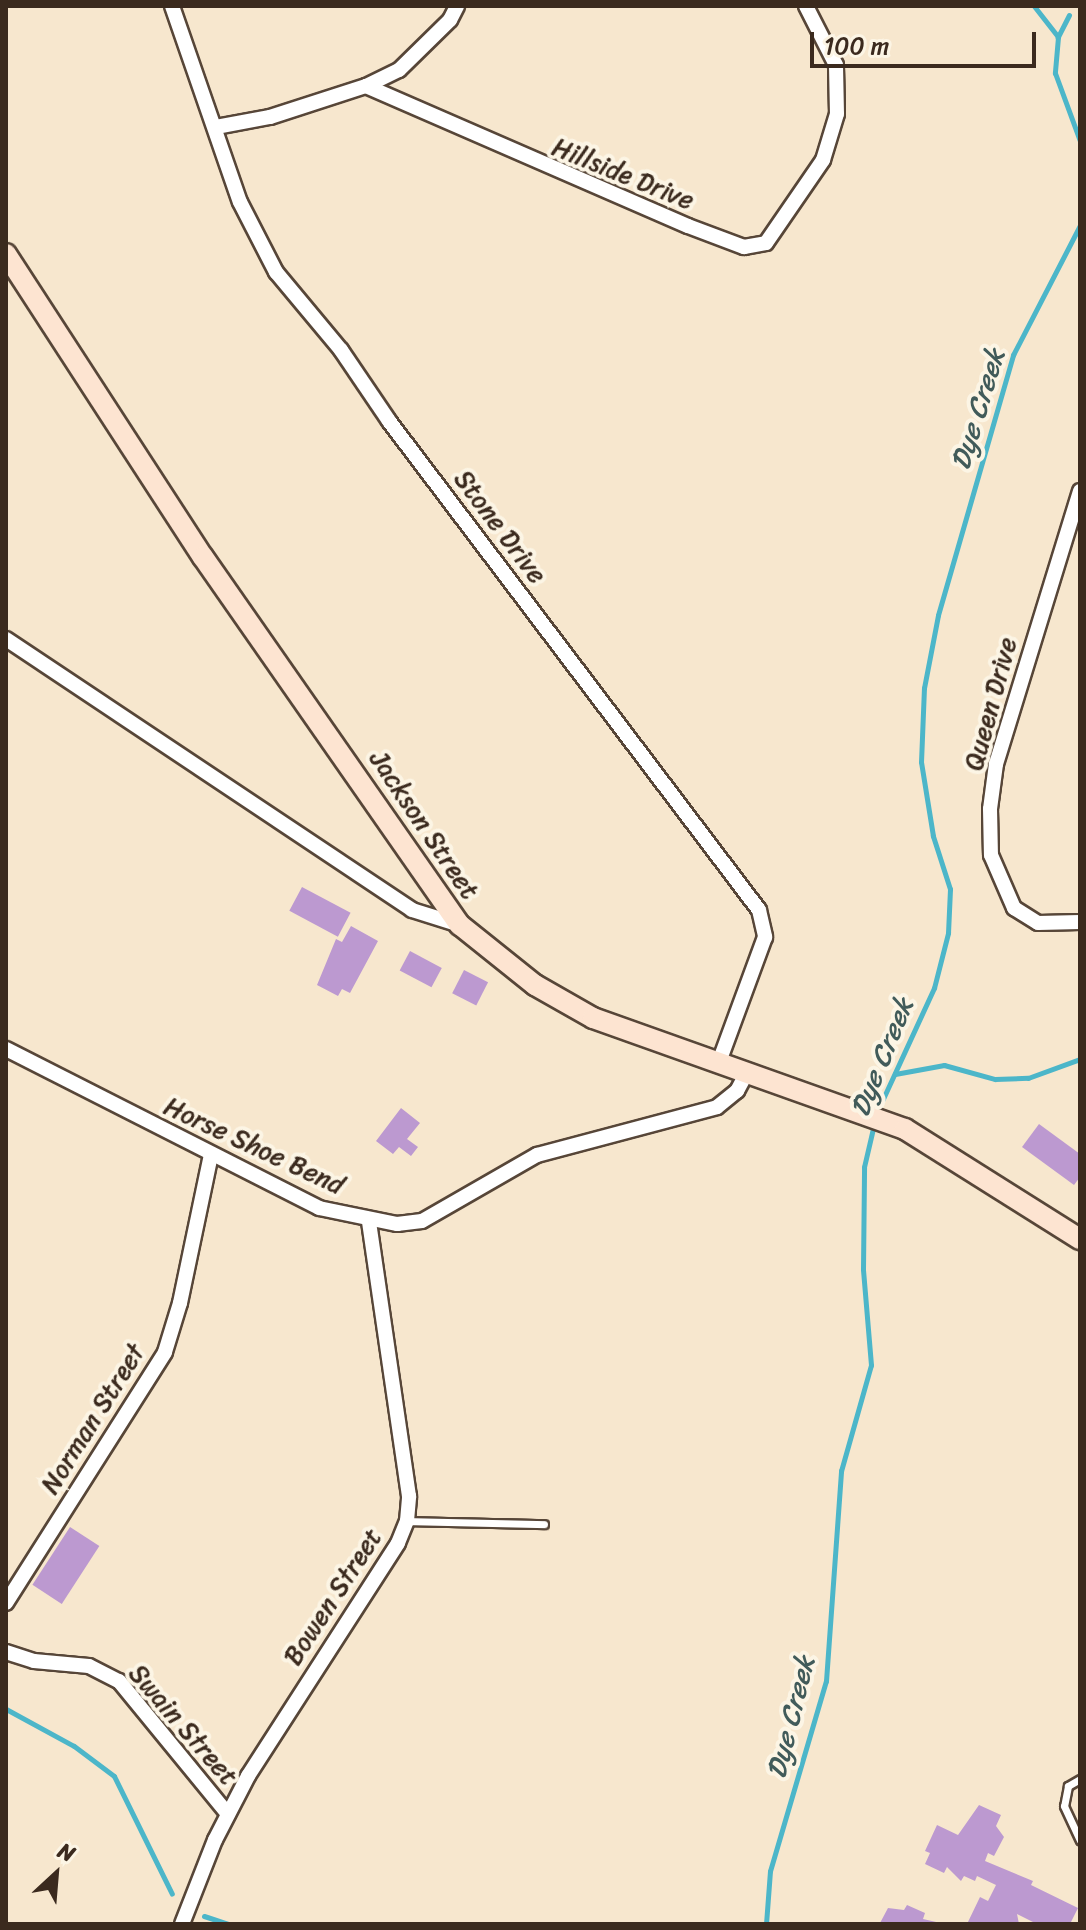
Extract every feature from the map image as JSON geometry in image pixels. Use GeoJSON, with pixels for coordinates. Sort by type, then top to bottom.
{"type":"FeatureCollection","features":[{"type":"Feature","properties":{"kind":"street","name":"Stone Drive"},"geometry":{"type":"LineString","coordinates":[[172,6],[240,202],[276,272],[341,350],[389,421],[759,910],[765,937],[718,1065]]}},
{"type":"Feature","properties":{"kind":"street"},"geometry":{"type":"LineString","coordinates":[[216,127],[270,117],[366,86],[399,70],[450,20],[457,6]]}},
{"type":"Feature","properties":{"kind":"street","name":"Hillside Drive"},"geometry":{"type":"LineString","coordinates":[[366,86],[688,226],[744,247],[766,243],[823,160],[837,114],[836,65],[806,6]]}},
{"type":"Feature","properties":{"kind":"street","name":"Jackson Street"},"geometry":{"type":"LineString","coordinates":[[6,254],[203,557],[460,925],[535,985],[593,1018],[905,1129],[1080,1239]]}},
{"type":"Feature","properties":{"kind":"street","name":"Queen Drive"},"geometry":{"type":"LineString","coordinates":[[1080,491],[996,764],[990,809],[991,855],[1014,908],[1038,923],[1080,922]]}},
{"type":"Feature","properties":{"kind":"street"},"geometry":{"type":"LineString","coordinates":[[6,639],[412,910],[460,925]]}},
{"type":"Feature","properties":{"kind":"street","name":"Horse Shoe Bend"},"geometry":{"type":"LineString","coordinates":[[6,1049],[319,1208],[369,1222],[422,1221],[537,1155],[717,1107],[737,1091],[746,1074]]}},
{"type":"Feature","properties":{"kind":"street","name":"Norman Street"},"geometry":{"type":"LineString","coordinates":[[6,1603],[165,1352],[180,1303],[211,1154]]}},
{"type":"Feature","properties":{"kind":"street","name":"Bowen Street"},"geometry":{"type":"LineString","coordinates":[[182,1924],[228,1814],[407,1521],[409,1496],[369,1222]]}},
{"type":"Feature","properties":{"kind":"street","name":"Swain Street"},"geometry":{"type":"LineString","coordinates":[[6,1652],[34,1661],[89,1666],[119,1681],[228,1814]]}},
{"type":"Feature","properties":{"kind":"lane"},"geometry":{"type":"LineString","coordinates":[[407,1521],[544,1524]]}},
{"type":"Feature","properties":{"kind":"lane"},"geometry":{"type":"LineString","coordinates":[[1080,1779],[1068,1786],[1064,1806],[1080,1840]]}},
{"type":"Feature","properties":{"kind":"building"},"geometry":{"type":"Polygon","coordinates":[[[302,887],[351,913],[338,937],[289,911],[302,887]]]}},
{"type":"Feature","properties":{"kind":"building"},"geometry":{"type":"Polygon","coordinates":[[[351,926],[378,941],[350,993],[342,989],[338,996],[317,985],[336,939],[342,942],[351,926]]]}},
{"type":"Feature","properties":{"kind":"building"},"geometry":{"type":"Polygon","coordinates":[[[410,951],[442,968],[431,987],[400,970],[410,951]]]}},
{"type":"Feature","properties":{"kind":"building"},"geometry":{"type":"Polygon","coordinates":[[[464,970],[488,982],[476,1005],[452,993],[464,970]]]}},
{"type":"Feature","properties":{"kind":"building"},"geometry":{"type":"Polygon","coordinates":[[[401,1108],[420,1123],[407,1139],[418,1147],[411,1156],[399,1147],[393,1154],[376,1141],[401,1108]]]}},
{"type":"Feature","properties":{"kind":"building"},"geometry":{"type":"Polygon","coordinates":[[[1039,1124],[1080,1154],[1080,1177],[1074,1185],[1022,1147],[1039,1124]]]}},
{"type":"Feature","properties":{"kind":"building"},"geometry":{"type":"Polygon","coordinates":[[[70,1527],[99,1546],[62,1604],[32,1585],[70,1527]]]}},
{"type":"Feature","properties":{"kind":"building"},"geometry":{"type":"Polygon","coordinates":[[[979,1805],[1001,1815],[996,1826],[1004,1837],[994,1856],[988,1853],[985,1861],[1033,1881],[1031,1885],[1078,1908],[1070,1924],[1037,1924],[1017,1914],[1019,1924],[967,1924],[980,1897],[988,1901],[996,1885],[977,1876],[975,1881],[964,1876],[961,1881],[947,1867],[944,1873],[925,1864],[930,1853],[925,1851],[937,1825],[958,1835],[979,1805]]]}},
{"type":"Feature","properties":{"kind":"building"},"geometry":{"type":"Polygon","coordinates":[[[907,1905],[925,1913],[923,1919],[945,1924],[880,1923],[888,1908],[904,1910],[907,1905]]]}},
{"type":"Feature","properties":{"kind":"waterway"},"geometry":{"type":"LineString","coordinates":[[1034,6],[1058,37]]}},
{"type":"Feature","properties":{"kind":"waterway","name":"Dye Creek"},"geometry":{"type":"LineString","coordinates":[[1069,15],[1058,37],[1055,73],[1080,141]]}},
{"type":"Feature","properties":{"kind":"waterway","name":"Dye Creek"},"geometry":{"type":"LineString","coordinates":[[876,1114],[934,988],[948,933],[950,889],[933,836],[921,762],[924,688],[938,615],[1013,355],[1080,225]]}},
{"type":"Feature","properties":{"kind":"waterway"},"geometry":{"type":"LineString","coordinates":[[895,1074],[944,1065],[995,1079],[1028,1078],[1080,1059]]}},
{"type":"Feature","properties":{"kind":"waterway","name":"Dye Creek"},"geometry":{"type":"LineString","coordinates":[[766,1924],[770,1871],[826,1681],[841,1471],[871,1365],[863,1269],[864,1167],[874,1124]]}},
{"type":"Feature","properties":{"kind":"waterway"},"geometry":{"type":"LineString","coordinates":[[6,1709],[74,1746],[114,1776],[172,1894]]}},
{"type":"Feature","properties":{"kind":"waterway"},"geometry":{"type":"LineString","coordinates":[[204,1916],[229,1924]]}}]}
